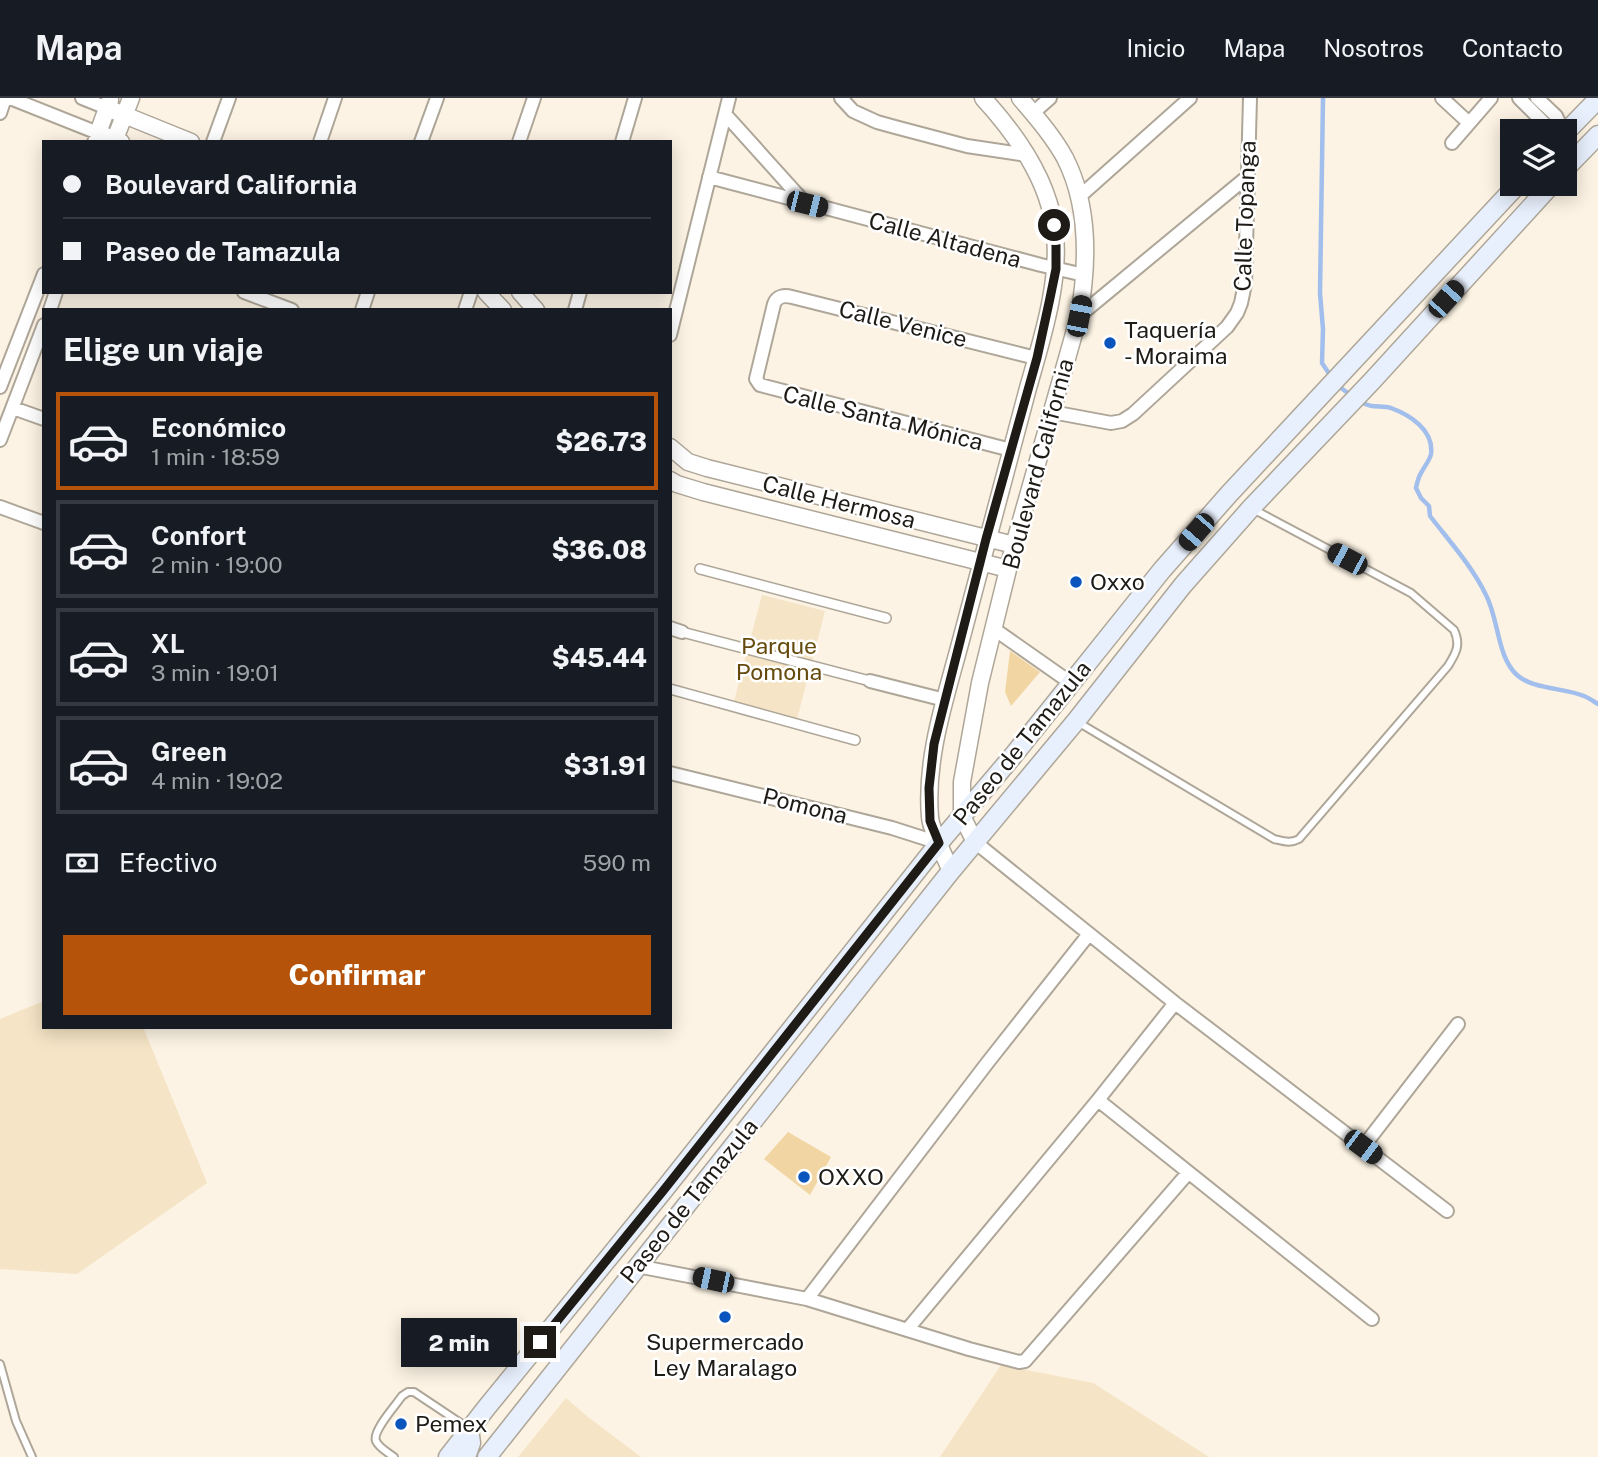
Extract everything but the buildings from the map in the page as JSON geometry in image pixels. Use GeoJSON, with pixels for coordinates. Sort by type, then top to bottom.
{"type":"FeatureCollection","features":[{"type":"Feature","properties":{"kind":"main road"},"geometry":{"type":"LineString","coordinates":[[1576,119],[1598,99]]}},
{"type":"Feature","properties":{"kind":"main road"},"geometry":{"type":"LineString","coordinates":[[1577,156],[1598,135]]}},
{"type":"Feature","properties":{"kind":"main road","name":"Paseo de Tamazula"},"geometry":{"type":"LineString","coordinates":[[448,1457],[939,843],[1162,570],[1229,494],[1507,196]]}},
{"type":"Feature","properties":{"kind":"main road","name":"Paseo de Tamazula"},"geometry":{"type":"LineString","coordinates":[[487,1457],[951,871],[1076,721],[1183,585],[1251,508],[1372,381],[1541,196]]}},
{"type":"Feature","properties":{"kind":"main road"},"geometry":{"type":"LineString","coordinates":[[663,1191],[684,1207]]}},
{"type":"Feature","properties":{"kind":"main road"},"geometry":{"type":"LineString","coordinates":[[467,1457],[471,1443],[469,1429]]}},
{"type":"Feature","properties":{"kind":"street"},"geometry":{"type":"LineString","coordinates":[[0,113],[8,98],[96,137],[109,103]]}},
{"type":"Feature","properties":{"kind":"street"},"geometry":{"type":"LineString","coordinates":[[82,98],[109,103],[125,115],[186,140]]}},
{"type":"Feature","properties":{"kind":"street"},"geometry":{"type":"LineString","coordinates":[[117,140],[131,98]]}},
{"type":"Feature","properties":{"kind":"street"},"geometry":{"type":"LineString","coordinates":[[214,140],[229,98]]}},
{"type":"Feature","properties":{"kind":"street"},"geometry":{"type":"LineString","coordinates":[[321,140],[335,98]]}},
{"type":"Feature","properties":{"kind":"street"},"geometry":{"type":"LineString","coordinates":[[422,140],[437,98]]}},
{"type":"Feature","properties":{"kind":"street"},"geometry":{"type":"LineString","coordinates":[[520,140],[534,98]]}},
{"type":"Feature","properties":{"kind":"street"},"geometry":{"type":"LineString","coordinates":[[623,140],[635,98]]}},
{"type":"Feature","properties":{"kind":"street"},"geometry":{"type":"LineString","coordinates":[[672,327],[729,98]]}},
{"type":"Feature","properties":{"kind":"street"},"geometry":{"type":"LineString","coordinates":[[841,98],[853,111],[877,122],[967,146],[1027,155]]}},
{"type":"Feature","properties":{"kind":"street","name":"Boulevard California"},"geometry":{"type":"LineString","coordinates":[[951,871],[930,821],[929,788],[934,744],[986,539],[1037,358],[1056,269],[1054,225],[1041,181],[1027,155],[995,110],[983,98]]}},
{"type":"Feature","properties":{"kind":"street","name":"Boulevard California"},"geometry":{"type":"LineString","coordinates":[[975,842],[962,816],[962,782],[980,683],[1014,545],[1079,316],[1086,249],[1079,197],[1066,160],[1020,98]]}},
{"type":"Feature","properties":{"kind":"street"},"geometry":{"type":"LineString","coordinates":[[1033,113],[1050,98]]}},
{"type":"Feature","properties":{"kind":"street"},"geometry":{"type":"LineString","coordinates":[[1079,197],[1190,98]]}},
{"type":"Feature","properties":{"kind":"street","name":"Calle Topanga"},"geometry":{"type":"LineString","coordinates":[[1052,412],[1111,423],[1122,421],[1133,414],[1227,327],[1237,313],[1245,284],[1250,98]]}},
{"type":"Feature","properties":{"kind":"street"},"geometry":{"type":"LineString","coordinates":[[1442,98],[1469,122]]}},
{"type":"Feature","properties":{"kind":"street"},"geometry":{"type":"LineString","coordinates":[[1451,143],[1491,98]]}},
{"type":"Feature","properties":{"kind":"street"},"geometry":{"type":"LineString","coordinates":[[1519,98],[1540,119]]}},
{"type":"Feature","properties":{"kind":"street"},"geometry":{"type":"LineString","coordinates":[[1537,98],[1557,119]]}},
{"type":"Feature","properties":{"kind":"street"},"geometry":{"type":"LineString","coordinates":[[725,114],[807,204]]}},
{"type":"Feature","properties":{"kind":"street"},"geometry":{"type":"LineString","coordinates":[[1577,146],[1582,151]]}},
{"type":"Feature","properties":{"kind":"street","name":"Calle Altadena"},"geometry":{"type":"LineString","coordinates":[[709,177],[1084,275]]}},
{"type":"Feature","properties":{"kind":"street"},"geometry":{"type":"LineString","coordinates":[[1079,316],[1247,177]]}},
{"type":"Feature","properties":{"kind":"street"},"geometry":{"type":"LineString","coordinates":[[0,387],[42,279]]}},
{"type":"Feature","properties":{"kind":"street"},"geometry":{"type":"LineString","coordinates":[[249,294],[287,308]]}},
{"type":"Feature","properties":{"kind":"street"},"geometry":{"type":"LineString","coordinates":[[488,294],[501,308]]}},
{"type":"Feature","properties":{"kind":"street"},"geometry":{"type":"LineString","coordinates":[[522,294],[534,308]]}},
{"type":"Feature","properties":{"kind":"street","name":"Calle Venice"},"geometry":{"type":"LineString","coordinates":[[758,382],[757,375],[774,304],[780,297],[792,297],[1037,358]]}},
{"type":"Feature","properties":{"kind":"street"},"geometry":{"type":"LineString","coordinates":[[0,440],[42,330]]}},
{"type":"Feature","properties":{"kind":"street"},"geometry":{"type":"LineString","coordinates":[[0,347],[31,359]]}},
{"type":"Feature","properties":{"kind":"street","name":"Calle Santa Mónica"},"geometry":{"type":"LineString","coordinates":[[758,382],[764,387],[1011,450]]}},
{"type":"Feature","properties":{"kind":"street"},"geometry":{"type":"LineString","coordinates":[[13,408],[42,418]]}},
{"type":"Feature","properties":{"kind":"street","name":"Calle Hermosa"},"geometry":{"type":"LineString","coordinates":[[672,449],[688,461],[707,468],[1014,545]]}},
{"type":"Feature","properties":{"kind":"street","name":"Calle Hermosa"},"geometry":{"type":"LineString","coordinates":[[672,481],[703,492],[1008,569]]}},
{"type":"Feature","properties":{"kind":"street"},"geometry":{"type":"LineString","coordinates":[[0,507],[42,522]]}},
{"type":"Feature","properties":{"kind":"street"},"geometry":{"type":"LineString","coordinates":[[700,569],[886,618]]}},
{"type":"Feature","properties":{"kind":"street"},"geometry":{"type":"LineString","coordinates":[[994,629],[1071,683]]}},
{"type":"Feature","properties":{"kind":"street"},"geometry":{"type":"LineString","coordinates":[[676,630],[945,701]]}},
{"type":"Feature","properties":{"kind":"street"},"geometry":{"type":"LineString","coordinates":[[672,690],[855,740]]}},
{"type":"Feature","properties":{"kind":"street","name":"Pomona"},"geometry":{"type":"LineString","coordinates":[[672,773],[892,828],[939,843]]}},
{"type":"Feature","properties":{"kind":"street"},"geometry":{"type":"LineString","coordinates":[[975,842],[1175,1003],[1447,1211]]}},
{"type":"Feature","properties":{"kind":"street"},"geometry":{"type":"LineString","coordinates":[[807,1299],[1089,934]]}},
{"type":"Feature","properties":{"kind":"street"},"geometry":{"type":"LineString","coordinates":[[907,1330],[1175,1003]]}},
{"type":"Feature","properties":{"kind":"street"},"geometry":{"type":"LineString","coordinates":[[1363,1147],[1458,1024]]}},
{"type":"Feature","properties":{"kind":"street"},"geometry":{"type":"LineString","coordinates":[[1098,1100],[1372,1319]]}},
{"type":"Feature","properties":{"kind":"street"},"geometry":{"type":"LineString","coordinates":[[637,1266],[807,1299],[969,1349],[1019,1362],[1025,1361],[1188,1173]]}},
{"type":"Feature","properties":{"kind":"lane"},"geometry":{"type":"LineString","coordinates":[[1076,721],[1274,839],[1293,842],[1299,839],[1448,666],[1457,652],[1458,638],[1454,630],[1411,593],[1251,508]]}},
{"type":"Feature","properties":{"kind":"lane"},"geometry":{"type":"LineString","coordinates":[[0,1365],[16,1421],[32,1457]]}},
{"type":"Feature","properties":{"kind":"lane"},"geometry":{"type":"LineString","coordinates":[[394,1457],[380,1447],[376,1441],[376,1433],[402,1396],[408,1392],[414,1392],[469,1429]]}},
{"type":"Feature","properties":{"kind":"green space","name":"Parque Pomona"},"geometry":{"type":"Polygon","coordinates":[[[762,595],[825,611],[796,723],[733,705],[762,595]]]}},
{"type":"Feature","properties":{"kind":"green space"},"geometry":{"type":"Polygon","coordinates":[[[42,1002],[42,1029],[144,1029],[207,1183],[77,1274],[0,1269],[0,1019],[42,1002]]]}},
{"type":"Feature","properties":{"kind":"green space"},"geometry":{"type":"Polygon","coordinates":[[[1001,1365],[1093,1383],[1209,1457],[940,1457],[1001,1365]]]}},
{"type":"Feature","properties":{"kind":"green space"},"geometry":{"type":"Polygon","coordinates":[[[566,1398],[588,1417],[641,1457],[518,1457],[566,1398]]]}},
{"type":"Feature","properties":{"kind":"waterway"},"geometry":{"type":"LineString","coordinates":[[1323,98],[1320,293],[1322,363],[1332,378]]}},
{"type":"Feature","properties":{"kind":"waterway"},"geometry":{"type":"LineString","coordinates":[[1337,385],[1352,396]]}},
{"type":"Feature","properties":{"kind":"waterway"},"geometry":{"type":"LineString","coordinates":[[1360,401],[1372,406],[1391,408],[1406,415],[1419,425],[1429,438],[1431,454],[1416,488],[1429,506],[1430,516],[1480,584],[1490,605],[1510,667],[1523,680],[1576,693],[1598,704]]}},
{"type":"Feature","properties":{"kind":"place","name":"Taquería - Moraima"},"geometry":{"type":"Point","coordinates":[1110,343]}},
{"type":"Feature","properties":{"kind":"place","name":"Oxxo"},"geometry":{"type":"Point","coordinates":[1076,582]}},
{"type":"Feature","properties":{"kind":"place","name":"OXXO"},"geometry":{"type":"Point","coordinates":[804,1177]}},
{"type":"Feature","properties":{"kind":"place","name":"Supermercado Ley Maralago"},"geometry":{"type":"Point","coordinates":[725,1317]}},
{"type":"Feature","properties":{"kind":"place","name":"Pemex"},"geometry":{"type":"Point","coordinates":[401,1424]}},
{"type":"Feature","properties":{"kind":"route"},"geometry":{"type":"LineString","coordinates":[[540,1342],[939,843],[930,821],[929,788],[934,744],[986,539],[1037,358],[1056,269],[1054,225]]}}]}
